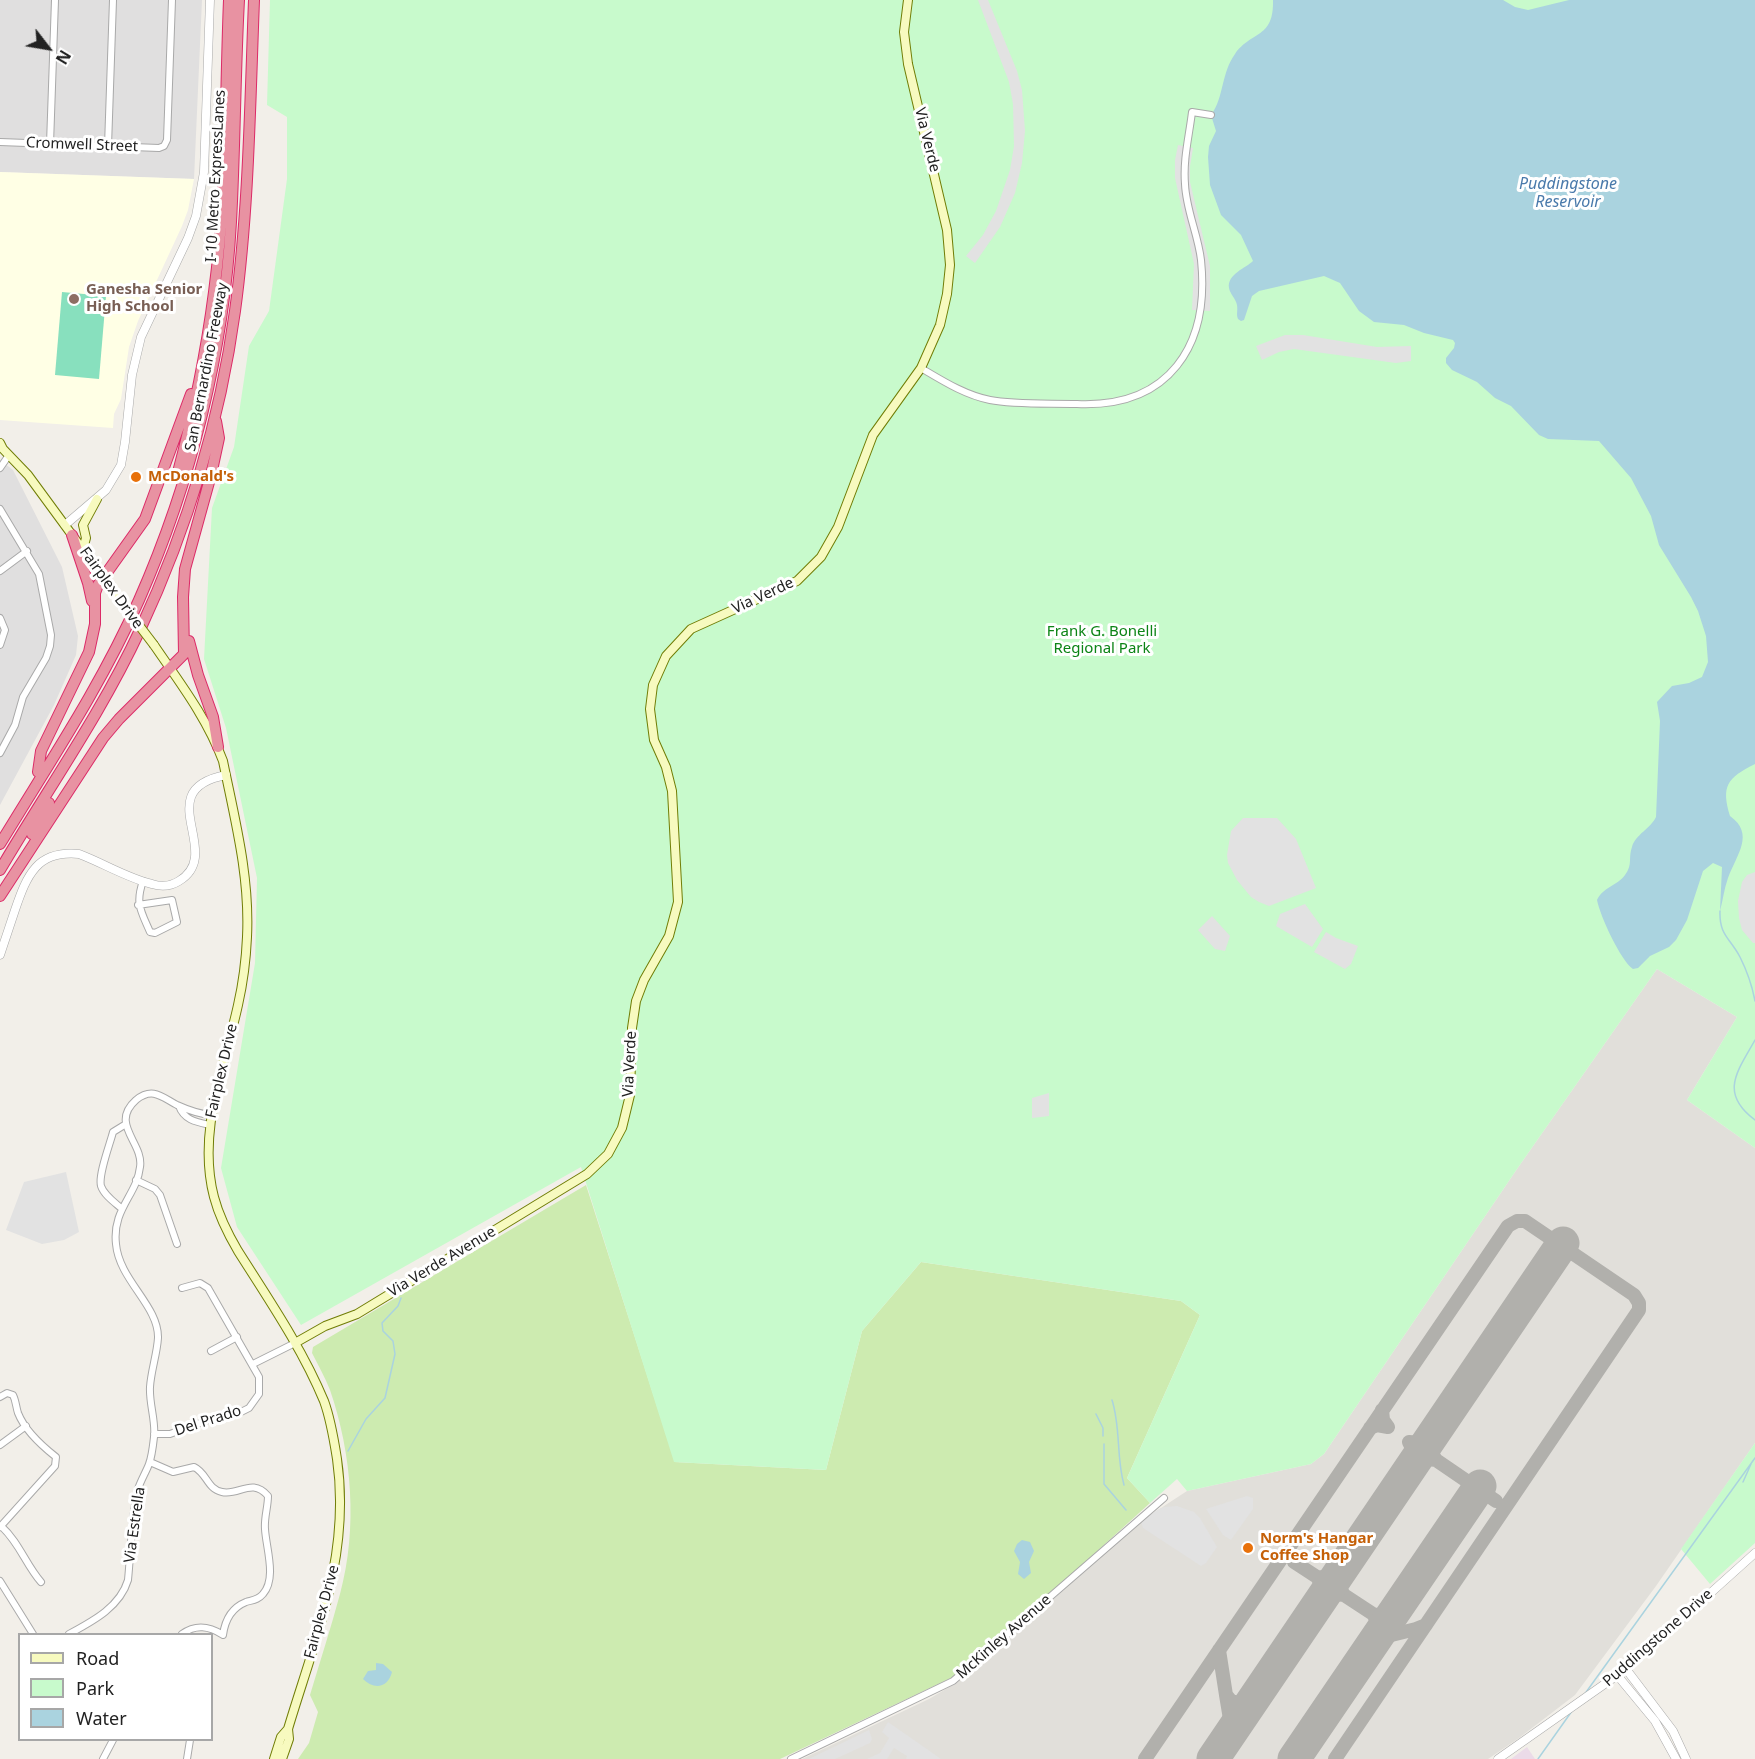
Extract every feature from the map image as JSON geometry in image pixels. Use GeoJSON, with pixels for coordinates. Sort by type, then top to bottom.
{"type":"FeatureCollection","features":[{"type":"Feature","properties":{"kind":"highway","name":"San Bernardino Freeway"},"geometry":{"type":"LineString","coordinates":[[0,832],[99,669],[118,631],[145,569],[177,477],[201,371],[214,290],[222,203],[229,0]]}},
{"type":"Feature","properties":{"kind":"highway","name":"I-10 Metro ExpressLanes"},"geometry":{"type":"LineString","coordinates":[[0,844],[78,720],[119,644],[152,570],[189,458],[209,378],[231,224],[239,0]]}},
{"type":"Feature","properties":{"kind":"highway","name":"I-10 Metro ExpressLanes"},"geometry":{"type":"LineString","coordinates":[[43,800],[45,785],[109,678],[150,590],[178,519],[203,434],[224,339],[232,274],[246,0]]}},
{"type":"Feature","properties":{"kind":"highway","name":"San Bernardino Freeway"},"geometry":{"type":"LineString","coordinates":[[0,870],[123,666],[184,525],[205,459],[235,312],[241,260],[254,0]]}},
{"type":"Feature","properties":{"kind":"highway"},"geometry":{"type":"LineString","coordinates":[[38,772],[41,751],[89,652],[95,624],[94,593],[144,519],[201,371]]}},
{"type":"Feature","properties":{"kind":"highway"},"geometry":{"type":"LineString","coordinates":[[0,896],[103,738],[119,718],[184,654],[185,569],[219,438],[215,418]]}},
{"type":"Feature","properties":{"kind":"highway"},"geometry":{"type":"LineString","coordinates":[[72,535],[94,606]]}},
{"type":"Feature","properties":{"kind":"highway"},"geometry":{"type":"LineString","coordinates":[[183,614],[198,675],[213,717],[218,747]]}},
{"type":"Feature","properties":{"kind":"highway"},"geometry":{"type":"LineString","coordinates":[[8,883],[82,737]]}},
{"type":"Feature","properties":{"kind":"main road","name":"Via Verde"},"geometry":{"type":"LineString","coordinates":[[587,1174],[608,1154],[622,1128],[630,1095],[632,1028],[636,1001],[644,980],[669,936],[678,902],[672,790],[666,767],[654,740],[650,709],[653,685],[666,656],[691,629],[797,581],[821,557],[838,527],[873,435],[921,368],[940,325],[947,294],[950,265],[945,218],[908,64],[904,32],[908,0]]}},
{"type":"Feature","properties":{"kind":"main road","name":"Fairplex Drive"},"geometry":{"type":"LineString","coordinates":[[2,450],[28,474],[201,712],[218,747],[226,775],[244,869],[247,936],[245,967],[238,1004],[210,1120],[208,1152],[210,1175],[220,1216],[238,1251],[296,1343],[320,1392],[333,1432],[340,1477],[341,1521],[331,1587],[288,1729],[289,1739],[282,1759]]}},
{"type":"Feature","properties":{"kind":"main road"},"geometry":{"type":"LineString","coordinates":[[83,549],[86,538],[83,525],[97,499]]}},
{"type":"Feature","properties":{"kind":"main road","name":"Via Verde Avenue"},"geometry":{"type":"LineString","coordinates":[[296,1343],[325,1326],[357,1314],[587,1174]]}},
{"type":"Feature","properties":{"kind":"main road","name":"Fairplex Drive"},"geometry":{"type":"LineString","coordinates":[[274,1759],[281,1737],[288,1729]]}},
{"type":"Feature","properties":{"kind":"street"},"geometry":{"type":"LineString","coordinates":[[50,144],[55,0]]}},
{"type":"Feature","properties":{"kind":"street"},"geometry":{"type":"LineString","coordinates":[[108,146],[113,0]]}},
{"type":"Feature","properties":{"kind":"street","name":"Cromwell Street"},"geometry":{"type":"LineString","coordinates":[[0,142],[159,148],[164,146],[167,140],[172,0]]}},
{"type":"Feature","properties":{"kind":"street"},"geometry":{"type":"LineString","coordinates":[[65,525],[97,499],[113,480],[121,465],[126,442],[132,375],[141,336],[188,238],[201,195],[204,172],[210,0]]}},
{"type":"Feature","properties":{"kind":"street"},"geometry":{"type":"LineString","coordinates":[[921,368],[961,391],[992,401],[1089,405],[1137,395],[1163,380],[1185,355],[1199,317],[1203,291],[1200,257],[1185,187],[1185,153],[1192,112],[1211,115]]}},
{"type":"Feature","properties":{"kind":"street"},"geometry":{"type":"LineString","coordinates":[[0,468],[2,450]]}},
{"type":"Feature","properties":{"kind":"street"},"geometry":{"type":"LineString","coordinates":[[0,509],[39,574],[51,634],[51,646],[46,658],[23,697],[15,725],[0,753]]}},
{"type":"Feature","properties":{"kind":"street"},"geometry":{"type":"LineString","coordinates":[[0,571],[27,551]]}},
{"type":"Feature","properties":{"kind":"street"},"geometry":{"type":"LineString","coordinates":[[0,618],[5,630],[0,645]]}},
{"type":"Feature","properties":{"kind":"street"},"geometry":{"type":"LineString","coordinates":[[0,955],[26,879],[41,862],[50,857],[68,853],[79,854],[160,886],[177,882],[190,870],[196,855],[188,812],[189,800],[204,781],[226,775]]}},
{"type":"Feature","properties":{"kind":"street"},"geometry":{"type":"LineString","coordinates":[[138,905],[172,900],[177,922],[155,933],[150,932],[138,905],[143,881]]}},
{"type":"Feature","properties":{"kind":"street"},"geometry":{"type":"LineString","coordinates":[[121,1208],[101,1185],[101,1176],[113,1132],[126,1124],[132,1105],[146,1095],[163,1096],[210,1120]]}},
{"type":"Feature","properties":{"kind":"street"},"geometry":{"type":"LineString","coordinates":[[179,1106],[183,1115],[189,1119],[210,1120]]}},
{"type":"Feature","properties":{"kind":"street"},"geometry":{"type":"LineString","coordinates":[[189,1119],[192,1112]]}},
{"type":"Feature","properties":{"kind":"street","name":"Via Estrella"},"geometry":{"type":"LineString","coordinates":[[72,1633],[108,1610],[124,1591],[128,1580],[135,1505],[139,1486],[150,1462],[154,1434],[150,1388],[158,1336],[150,1311],[122,1268],[117,1254],[115,1227],[121,1208],[140,1168],[140,1158],[127,1133],[126,1124]]}},
{"type":"Feature","properties":{"kind":"street"},"geometry":{"type":"LineString","coordinates":[[136,1180],[160,1195],[177,1244]]}},
{"type":"Feature","properties":{"kind":"street","name":"Del Prado"},"geometry":{"type":"LineString","coordinates":[[154,1434],[170,1434],[249,1408],[259,1394],[259,1377],[253,1364],[208,1288],[201,1283],[182,1288]]}},
{"type":"Feature","properties":{"kind":"street"},"geometry":{"type":"LineString","coordinates":[[211,1351],[237,1337]]}},
{"type":"Feature","properties":{"kind":"street"},"geometry":{"type":"LineString","coordinates":[[253,1364],[296,1343]]}},
{"type":"Feature","properties":{"kind":"street"},"geometry":{"type":"LineString","coordinates":[[0,1397],[7,1393],[13,1395],[18,1413],[26,1426],[40,1445],[56,1457],[55,1466],[0,1527],[11,1535],[42,1582]]}},
{"type":"Feature","properties":{"kind":"street"},"geometry":{"type":"LineString","coordinates":[[0,1446],[26,1426]]}},
{"type":"Feature","properties":{"kind":"street"},"geometry":{"type":"LineString","coordinates":[[150,1462],[173,1472],[194,1467],[203,1474],[210,1486],[224,1493],[251,1487],[258,1488],[268,1496],[265,1531],[269,1580],[266,1589],[255,1600],[245,1602],[234,1609],[225,1622],[224,1635],[211,1628],[200,1627],[184,1633]]}},
{"type":"Feature","properties":{"kind":"street","name":"McKinley Avenue"},"geometry":{"type":"LineString","coordinates":[[791,1759],[942,1688],[964,1674],[1164,1498]]}},
{"type":"Feature","properties":{"kind":"street","name":"Puddingstone Drive"},"geometry":{"type":"LineString","coordinates":[[1498,1759],[1626,1669],[1755,1553]]}},
{"type":"Feature","properties":{"kind":"street"},"geometry":{"type":"LineString","coordinates":[[0,1581],[32,1633]]}},
{"type":"Feature","properties":{"kind":"street"},"geometry":{"type":"LineString","coordinates":[[1626,1669],[1673,1731],[1686,1759]]}},
{"type":"Feature","properties":{"kind":"street"},"geometry":{"type":"LineString","coordinates":[[1617,1676],[1654,1721],[1676,1759]]}},
{"type":"Feature","properties":{"kind":"street"},"geometry":{"type":"LineString","coordinates":[[103,1759],[112,1741]]}},
{"type":"Feature","properties":{"kind":"street"},"geometry":{"type":"LineString","coordinates":[[187,1759],[190,1741]]}},
{"type":"Feature","properties":{"kind":"shaded area"},"geometry":{"type":"Polygon","coordinates":[[[0,0],[202,0],[194,179],[0,172],[0,0]]]}},
{"type":"Feature","properties":{"kind":"shaded area"},"geometry":{"type":"Polygon","coordinates":[[[978,0],[988,0],[1017,71],[1022,90],[1025,131],[1022,163],[1015,193],[1000,227],[975,263],[966,256],[983,235],[996,211],[1010,170],[1014,146],[1013,104],[1009,82],[978,0]]]}},
{"type":"Feature","properties":{"kind":"shaded area"},"geometry":{"type":"Polygon","coordinates":[[[1178,145],[1193,148],[1190,182],[1210,266],[1210,311],[1192,310],[1194,264],[1175,178],[1178,145]]]}},
{"type":"Feature","properties":{"kind":"shaded area","name":"Ganesha Senior High School"},"geometry":{"type":"Polygon","coordinates":[[[0,172],[194,179],[188,210],[182,226],[138,321],[129,347],[121,399],[114,414],[113,428],[0,420],[0,172]]]}},
{"type":"Feature","properties":{"kind":"shaded area"},"geometry":{"type":"Polygon","coordinates":[[[1285,335],[1303,335],[1377,347],[1411,346],[1411,361],[1396,363],[1294,349],[1279,352],[1262,360],[1256,346],[1285,335]]]}},
{"type":"Feature","properties":{"kind":"shaded area"},"geometry":{"type":"Polygon","coordinates":[[[0,460],[13,470],[62,567],[78,636],[76,655],[54,705],[0,805],[0,460]]]}},
{"type":"Feature","properties":{"kind":"shaded area"},"geometry":{"type":"Polygon","coordinates":[[[1243,818],[1277,818],[1296,839],[1316,888],[1269,906],[1251,897],[1237,880],[1228,863],[1227,855],[1231,831],[1243,818]]]}},
{"type":"Feature","properties":{"kind":"shaded area"},"geometry":{"type":"Polygon","coordinates":[[[1755,872],[1755,943],[1753,943],[1742,930],[1738,901],[1742,882],[1747,875],[1755,872]]]}},
{"type":"Feature","properties":{"kind":"shaded area"},"geometry":{"type":"Polygon","coordinates":[[[1305,904],[1323,929],[1312,947],[1276,926],[1280,914],[1305,904]]]}},
{"type":"Feature","properties":{"kind":"shaded area"},"geometry":{"type":"Polygon","coordinates":[[[1212,916],[1230,936],[1225,951],[1215,949],[1198,930],[1212,916]]]}},
{"type":"Feature","properties":{"kind":"shaded area"},"geometry":{"type":"Polygon","coordinates":[[[1326,932],[1358,946],[1351,964],[1345,969],[1314,952],[1326,932]]]}},
{"type":"Feature","properties":{"kind":"shaded area"},"geometry":{"type":"Polygon","coordinates":[[[1657,969],[1737,1017],[1687,1100],[1755,1148],[1755,1443],[1656,1586],[1575,1695],[1488,1759],[802,1759],[929,1699],[968,1676],[1138,1523],[1187,1491],[1311,1464],[1324,1454],[1517,1169],[1657,969]]]}},
{"type":"Feature","properties":{"kind":"shaded area"},"geometry":{"type":"Polygon","coordinates":[[[1049,1093],[1049,1116],[1032,1118],[1032,1098],[1049,1093]]]}},
{"type":"Feature","properties":{"kind":"shaded area"},"geometry":{"type":"Polygon","coordinates":[[[66,1172],[79,1232],[64,1240],[42,1244],[6,1230],[24,1182],[66,1172]]]}},
{"type":"Feature","properties":{"kind":"shaded area"},"geometry":{"type":"Polygon","coordinates":[[[1247,1496],[1253,1498],[1253,1509],[1231,1540],[1223,1535],[1206,1509],[1247,1496]]]}},
{"type":"Feature","properties":{"kind":"shaded area"},"geometry":{"type":"Polygon","coordinates":[[[1177,1506],[1194,1512],[1200,1518],[1217,1547],[1206,1563],[1201,1566],[1143,1528],[1141,1522],[1157,1510],[1177,1506]]]}},
{"type":"Feature","properties":{"kind":"shaded area"},"geometry":{"type":"Polygon","coordinates":[[[888,1722],[941,1759],[906,1759],[907,1756],[894,1748],[887,1759],[867,1759],[880,1753],[889,1738],[882,1732],[888,1722]]]}},
{"type":"Feature","properties":{"kind":"shaded area"},"geometry":{"type":"Polygon","coordinates":[[[869,1730],[872,1739],[870,1743],[835,1759],[809,1759],[869,1730]]]}},
{"type":"Feature","properties":{"kind":"shaded area"},"geometry":{"type":"Polygon","coordinates":[[[1527,1747],[1535,1759],[1511,1759],[1527,1747]]]}},
{"type":"Feature","properties":{"kind":"green space","name":"Frank G. Bonelli Regional Park"},"geometry":{"type":"Polygon","coordinates":[[[270,0],[1755,0],[1755,1148],[1687,1100],[1737,1017],[1657,969],[1517,1169],[1324,1454],[1311,1464],[1187,1491],[1177,1479],[1150,1503],[1127,1478],[1200,1315],[1181,1301],[921,1262],[862,1331],[826,1470],[674,1462],[581,1167],[301,1325],[237,1227],[221,1168],[255,963],[257,878],[226,728],[204,659],[212,508],[234,447],[249,346],[269,311],[287,179],[287,117],[267,105],[270,0]]]}},
{"type":"Feature","properties":{"kind":"green space"},"geometry":{"type":"Polygon","coordinates":[[[62,292],[106,296],[99,379],[55,375],[62,292]]]}},
{"type":"Feature","properties":{"kind":"green space"},"geometry":{"type":"Polygon","coordinates":[[[586,1185],[675,1462],[826,1470],[862,1331],[921,1262],[1181,1301],[1200,1315],[1127,1478],[1150,1503],[983,1655],[953,1677],[780,1759],[298,1759],[309,1743],[318,1712],[310,1695],[346,1569],[351,1517],[348,1465],[343,1440],[330,1390],[312,1353],[313,1347],[586,1185]]]}},
{"type":"Feature","properties":{"kind":"green space"},"geometry":{"type":"Polygon","coordinates":[[[1755,1443],[1755,1543],[1710,1584],[1681,1549],[1755,1443]]]}},
{"type":"Feature","properties":{"kind":"water","name":"Puddingstone Reservoir"},"geometry":{"type":"Polygon","coordinates":[[[1273,0],[1503,0],[1515,7],[1528,10],[1569,0],[1755,0],[1755,764],[1732,779],[1727,790],[1727,806],[1730,816],[1742,830],[1743,837],[1727,882],[1720,911],[1722,867],[1713,863],[1703,871],[1687,920],[1676,940],[1669,947],[1650,956],[1638,968],[1633,969],[1617,948],[1597,900],[1603,892],[1625,875],[1629,868],[1634,843],[1656,817],[1660,721],[1657,702],[1672,686],[1689,683],[1702,677],[1708,662],[1706,636],[1698,611],[1659,545],[1651,516],[1631,478],[1599,441],[1548,439],[1539,435],[1511,406],[1495,398],[1477,382],[1452,370],[1446,363],[1446,358],[1454,348],[1453,340],[1404,325],[1374,322],[1359,311],[1340,283],[1324,276],[1259,291],[1252,296],[1244,320],[1238,319],[1237,305],[1229,283],[1234,275],[1253,261],[1241,235],[1221,215],[1210,185],[1209,146],[1216,131],[1211,115],[1218,101],[1230,61],[1242,46],[1266,28],[1270,22],[1273,0]]]}},
{"type":"Feature","properties":{"kind":"water"},"geometry":{"type":"Polygon","coordinates":[[[1022,1540],[1030,1542],[1034,1551],[1029,1562],[1031,1573],[1024,1579],[1018,1574],[1020,1562],[1014,1551],[1022,1540]]]}},
{"type":"Feature","properties":{"kind":"water"},"geometry":{"type":"Polygon","coordinates":[[[376,1663],[383,1664],[392,1672],[387,1681],[380,1686],[367,1683],[363,1679],[368,1671],[376,1670],[376,1663]]]}},
{"type":"Feature","properties":{"kind":"waterway"},"geometry":{"type":"LineString","coordinates":[[1720,911],[1721,926],[1743,962],[1755,1001]]}},
{"type":"Feature","properties":{"kind":"waterway"},"geometry":{"type":"LineString","coordinates":[[1755,1040],[1742,1062],[1734,1091],[1737,1101],[1755,1120]]}},
{"type":"Feature","properties":{"kind":"waterway"},"geometry":{"type":"LineString","coordinates":[[348,1451],[366,1419],[385,1398],[395,1354],[393,1341],[383,1331],[382,1323],[398,1306],[401,1298]]}},
{"type":"Feature","properties":{"kind":"waterway"},"geometry":{"type":"LineString","coordinates":[[1112,1400],[1117,1421],[1124,1485]]}},
{"type":"Feature","properties":{"kind":"waterway"},"geometry":{"type":"LineString","coordinates":[[1096,1414],[1103,1428],[1103,1436]]}},
{"type":"Feature","properties":{"kind":"waterway"},"geometry":{"type":"LineString","coordinates":[[1104,1444],[1104,1484],[1126,1510]]}},
{"type":"Feature","properties":{"kind":"waterway"},"geometry":{"type":"LineString","coordinates":[[1584,1695],[1755,1458]]}},
{"type":"Feature","properties":{"kind":"waterway"},"geometry":{"type":"LineString","coordinates":[[1743,1482],[1751,1464]]}},
{"type":"Feature","properties":{"kind":"waterway"},"geometry":{"type":"LineString","coordinates":[[1538,1759],[1572,1711]]}},
{"type":"Feature","properties":{"kind":"taxiway"},"geometry":{"type":"LineString","coordinates":[[1145,1759],[1508,1226],[1517,1221],[1525,1221],[1634,1295],[1639,1303],[1639,1310],[1335,1759]]}},
{"type":"Feature","properties":{"kind":"taxiway"},"geometry":{"type":"LineString","coordinates":[[1370,1428],[1377,1425],[1388,1427],[1383,1420],[1382,1410]]}},
{"type":"Feature","properties":{"kind":"taxiway"},"geometry":{"type":"LineString","coordinates":[[1430,1439],[1430,1451],[1436,1460],[1423,1458],[1413,1464],[1414,1452],[1409,1442],[1421,1443],[1430,1439]]}},
{"type":"Feature","properties":{"kind":"taxiway"},"geometry":{"type":"LineString","coordinates":[[1436,1460],[1496,1501]]}},
{"type":"Feature","properties":{"kind":"taxiway"},"geometry":{"type":"LineString","coordinates":[[1294,1562],[1317,1577]]}},
{"type":"Feature","properties":{"kind":"taxiway"},"geometry":{"type":"LineString","coordinates":[[1321,1599],[1331,1593],[1344,1595],[1338,1586],[1341,1570]]}},
{"type":"Feature","properties":{"kind":"taxiway"},"geometry":{"type":"LineString","coordinates":[[1321,1599],[1323,1586],[1317,1577],[1331,1578],[1341,1570]]}},
{"type":"Feature","properties":{"kind":"taxiway"},"geometry":{"type":"LineString","coordinates":[[1344,1595],[1373,1614]]}},
{"type":"Feature","properties":{"kind":"taxiway"},"geometry":{"type":"LineString","coordinates":[[1373,1643],[1378,1625],[1373,1614],[1382,1616],[1396,1608]]}},
{"type":"Feature","properties":{"kind":"taxiway"},"geometry":{"type":"LineString","coordinates":[[1374,1641],[1426,1625]]}},
{"type":"Feature","properties":{"kind":"taxiway"},"geometry":{"type":"LineString","coordinates":[[1219,1650],[1226,1695]]}},
{"type":"Feature","properties":{"kind":"taxiway"},"geometry":{"type":"LineString","coordinates":[[1226,1740],[1231,1725],[1226,1695],[1231,1701],[1241,1704],[1254,1698]]}},
{"type":"Feature","properties":{"kind":"runway"},"geometry":{"type":"LineString","coordinates":[[1213,1759],[1563,1243]]}},
{"type":"Feature","properties":{"kind":"runway"},"geometry":{"type":"LineString","coordinates":[[1294,1759],[1480,1486]]}},
{"type":"Feature","properties":{"kind":"place","name":"Ganesha Senior High School"},"geometry":{"type":"Point","coordinates":[74,299]}},
{"type":"Feature","properties":{"kind":"place","name":"McDonald's"},"geometry":{"type":"Point","coordinates":[136,477]}},
{"type":"Feature","properties":{"kind":"place","name":"Norm's Hangar Coffee Shop"},"geometry":{"type":"Point","coordinates":[1248,1548]}}]}
